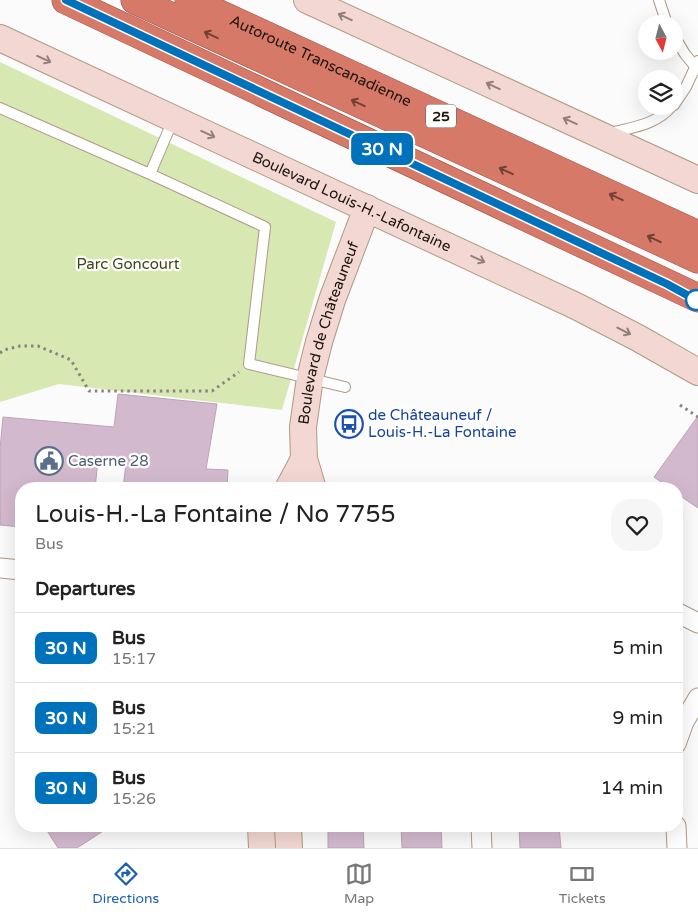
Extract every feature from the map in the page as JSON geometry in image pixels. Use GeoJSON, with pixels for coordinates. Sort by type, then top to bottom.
{"type":"FeatureCollection","features":[{"type":"Feature","properties":{"kind":"highway"},"geometry":{"type":"LineString","coordinates":[[66,0],[694,297]]}},
{"type":"Feature","properties":{"kind":"highway"},"geometry":{"type":"LineString","coordinates":[[135,0],[698,260]]}},
{"type":"Feature","properties":{"kind":"highway","name":"Autoroute Transcanadienne"},"geometry":{"type":"LineString","coordinates":[[189,0],[698,235]]}},
{"type":"Feature","properties":{"kind":"main road"},"geometry":{"type":"LineString","coordinates":[[307,0],[698,180]]}},
{"type":"Feature","properties":{"kind":"main road","name":"Boulevard Louis-H.-Lafontaine"},"geometry":{"type":"LineString","coordinates":[[0,38],[576,306],[698,372]]}},
{"type":"Feature","properties":{"kind":"main road","name":"Boulevard de Châteauneuf"},"geometry":{"type":"LineString","coordinates":[[311,482],[304,459],[303,427],[310,378],[332,300],[367,208]]}},
{"type":"Feature","properties":{"kind":"main road","name":"Boulevard de Châteauneuf"},"geometry":{"type":"LineString","coordinates":[[292,482],[304,459]]}},
{"type":"Feature","properties":{"kind":"main road"},"geometry":{"type":"LineString","coordinates":[[261,832],[262,848]]}},
{"type":"Feature","properties":{"kind":"main road"},"geometry":{"type":"LineString","coordinates":[[288,832],[288,848]]}},
{"type":"Feature","properties":{"kind":"street"},"geometry":{"type":"LineString","coordinates":[[0,568],[15,569]]}},
{"type":"Feature","properties":{"kind":"street"},"geometry":{"type":"LineString","coordinates":[[683,616],[698,623]]}},
{"type":"Feature","properties":{"kind":"street"},"geometry":{"type":"LineString","coordinates":[[683,725],[698,698]]}},
{"type":"Feature","properties":{"kind":"street"},"geometry":{"type":"LineString","coordinates":[[481,832],[482,848]]}},
{"type":"Feature","properties":{"kind":"street"},"geometry":{"type":"LineString","coordinates":[[676,832],[677,848]]}},
{"type":"Feature","properties":{"kind":"lane"},"geometry":{"type":"LineString","coordinates":[[659,0],[664,15]]}},
{"type":"Feature","properties":{"kind":"lane"},"geometry":{"type":"LineString","coordinates":[[683,48],[697,66],[683,91]]}},
{"type":"Feature","properties":{"kind":"lane"},"geometry":{"type":"LineString","coordinates":[[0,108],[264,227],[249,364],[345,387]]}},
{"type":"Feature","properties":{"kind":"lane"},"geometry":{"type":"LineString","coordinates":[[602,136],[650,123],[662,115]]}},
{"type":"Feature","properties":{"kind":"lane"},"geometry":{"type":"LineString","coordinates":[[150,174],[174,118]]}},
{"type":"Feature","properties":{"kind":"path"},"geometry":{"type":"LineString","coordinates":[[0,353],[4,350],[20,346],[38,346],[71,360],[89,391],[212,392],[249,364]]}},
{"type":"Feature","properties":{"kind":"path"},"geometry":{"type":"LineString","coordinates":[[680,405],[698,417]]}},
{"type":"Feature","properties":{"kind":"green space","name":"Parc Goncourt"},"geometry":{"type":"Polygon","coordinates":[[[0,62],[336,222],[282,410],[59,384],[0,402],[0,62]]]}},
{"type":"Feature","properties":{"kind":"building","name":"Caserne 28"},"geometry":{"type":"Polygon","coordinates":[[[118,394],[217,404],[206,469],[228,470],[227,482],[124,482],[126,462],[98,460],[96,482],[15,482],[15,526],[0,525],[0,449],[3,417],[114,427],[118,394]]]}},
{"type":"Feature","properties":{"kind":"building"},"geometry":{"type":"Polygon","coordinates":[[[698,416],[698,508],[683,498],[683,482],[661,482],[654,477],[698,416]]]}},
{"type":"Feature","properties":{"kind":"building"},"geometry":{"type":"Polygon","coordinates":[[[48,832],[102,832],[77,848],[58,848],[48,832]]]}},
{"type":"Feature","properties":{"kind":"building"},"geometry":{"type":"Polygon","coordinates":[[[328,832],[363,832],[364,848],[328,848],[328,832]]]}},
{"type":"Feature","properties":{"kind":"building"},"geometry":{"type":"Polygon","coordinates":[[[401,832],[441,832],[442,848],[402,848],[401,832]]]}},
{"type":"Feature","properties":{"kind":"building"},"geometry":{"type":"Polygon","coordinates":[[[519,832],[560,832],[561,848],[520,848],[519,832]]]}},
{"type":"Feature","properties":{"kind":"bus line"},"geometry":{"type":"LineString","coordinates":[[66,0],[685,292],[698,301]]}},
{"type":"Feature","properties":{"kind":"place","name":"de Châteauneuf / Louis-H.-La Fontaine"},"geometry":{"type":"Point","coordinates":[349,424]}},
{"type":"Feature","properties":{"kind":"place","name":"Caserne 28"},"geometry":{"type":"Point","coordinates":[49,461]}}]}
